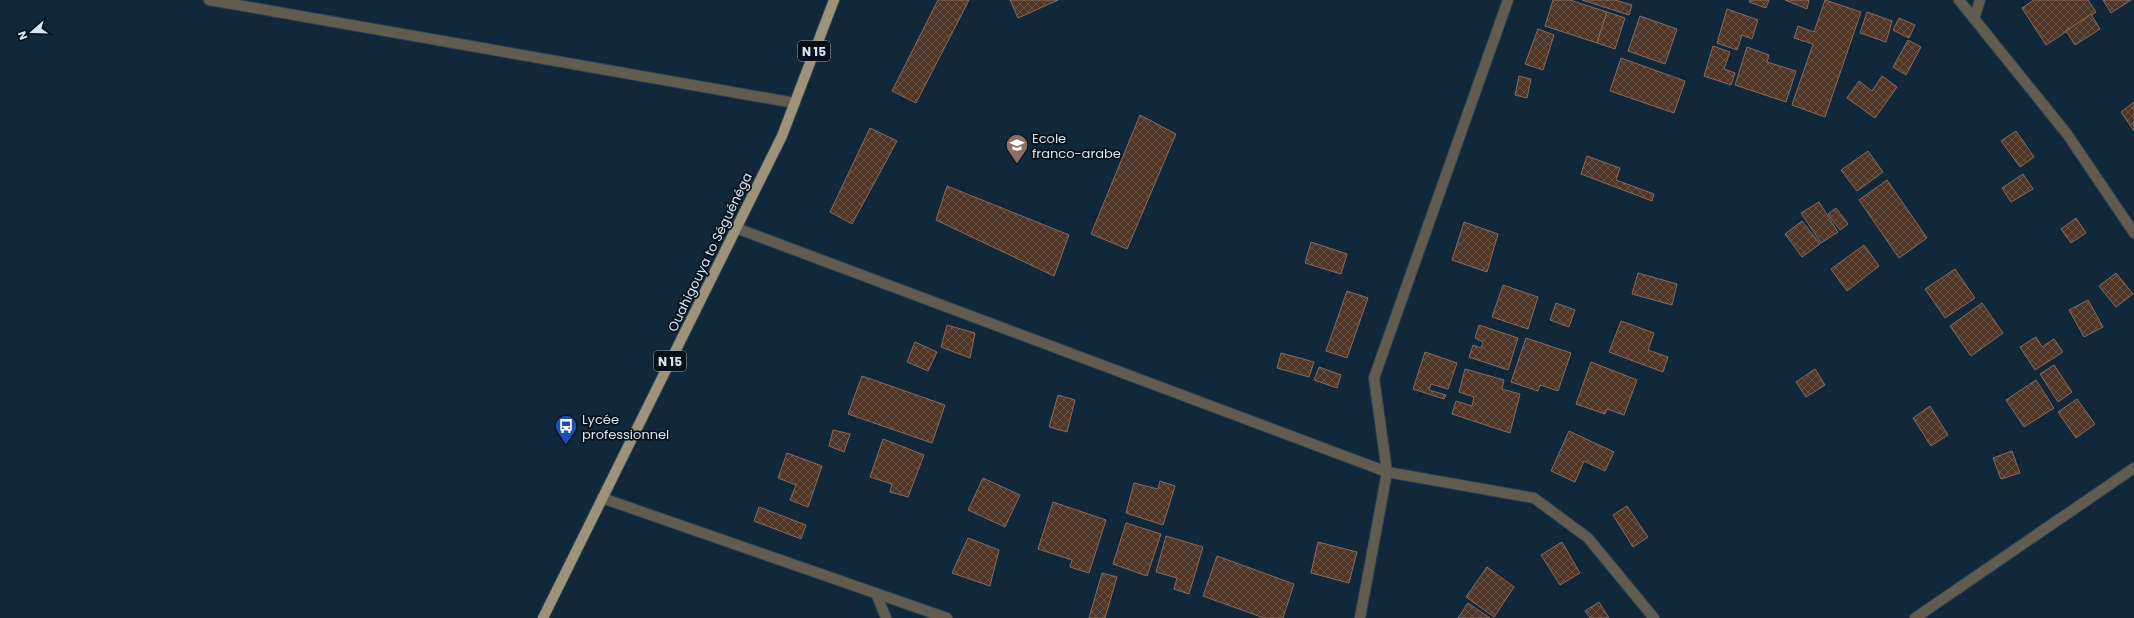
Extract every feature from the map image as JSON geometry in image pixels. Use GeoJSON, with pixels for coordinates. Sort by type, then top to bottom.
{"type":"FeatureCollection","features":[{"type":"Feature","properties":{"kind":"main road","name":"Ouahigouya to Séguénéga"},"geometry":{"type":"LineString","coordinates":[[543,618],[782,136],[834,0]]}},
{"type":"Feature","properties":{"kind":"street"},"geometry":{"type":"LineString","coordinates":[[209,0],[795,103]]}},
{"type":"Feature","properties":{"kind":"street"},"geometry":{"type":"LineString","coordinates":[[1360,618],[1387,472],[1374,378],[1508,0]]}},
{"type":"Feature","properties":{"kind":"street"},"geometry":{"type":"LineString","coordinates":[[1959,0],[2067,134],[2134,233]]}},
{"type":"Feature","properties":{"kind":"street"},"geometry":{"type":"LineString","coordinates":[[1974,19],[1980,0]]}},
{"type":"Feature","properties":{"kind":"street"},"geometry":{"type":"LineString","coordinates":[[736,228],[1387,472],[1534,498],[1588,538],[1654,618]]}},
{"type":"Feature","properties":{"kind":"street"},"geometry":{"type":"LineString","coordinates":[[1915,618],[2134,468]]}},
{"type":"Feature","properties":{"kind":"street"},"geometry":{"type":"LineString","coordinates":[[602,498],[947,618]]}},
{"type":"Feature","properties":{"kind":"street"},"geometry":{"type":"LineString","coordinates":[[876,593],[886,618]]}},
{"type":"Feature","properties":{"kind":"building"},"geometry":{"type":"Polygon","coordinates":[[[938,0],[969,0],[916,103],[892,91],[938,0]]]}},
{"type":"Feature","properties":{"kind":"building"},"geometry":{"type":"Polygon","coordinates":[[[1010,0],[1058,0],[1018,18],[1010,0]]]}},
{"type":"Feature","properties":{"kind":"building"},"geometry":{"type":"Polygon","coordinates":[[[1553,0],[1570,0],[1607,12],[1597,43],[1545,26],[1553,0]]]}},
{"type":"Feature","properties":{"kind":"building"},"geometry":{"type":"Polygon","coordinates":[[[1582,0],[1615,0],[1632,5],[1629,15],[1582,0]]]}},
{"type":"Feature","properties":{"kind":"building"},"geometry":{"type":"Polygon","coordinates":[[[1750,0],[1769,0],[1766,8],[1749,2],[1750,0]]]}},
{"type":"Feature","properties":{"kind":"building"},"geometry":{"type":"Polygon","coordinates":[[[1785,0],[1809,0],[1807,9],[1785,0]]]}},
{"type":"Feature","properties":{"kind":"building"},"geometry":{"type":"Polygon","coordinates":[[[1825,0],[1861,12],[1825,117],[1792,105],[1813,44],[1794,38],[1798,26],[1814,32],[1825,0]]]}},
{"type":"Feature","properties":{"kind":"building"},"geometry":{"type":"Polygon","coordinates":[[[2034,0],[2088,0],[2096,12],[2046,45],[2022,8],[2034,0]]]}},
{"type":"Feature","properties":{"kind":"building"},"geometry":{"type":"Polygon","coordinates":[[[2103,0],[2131,0],[2111,13],[2103,0]]]}},
{"type":"Feature","properties":{"kind":"building"},"geometry":{"type":"Polygon","coordinates":[[[1727,9],[1758,20],[1752,39],[1742,35],[1737,50],[1717,43],[1727,9]]]}},
{"type":"Feature","properties":{"kind":"building"},"geometry":{"type":"Polygon","coordinates":[[[1607,12],[1625,18],[1615,49],[1597,43],[1607,12]]]}},
{"type":"Feature","properties":{"kind":"building"},"geometry":{"type":"Polygon","coordinates":[[[1867,12],[1892,21],[1886,42],[1860,33],[1867,12]]]}},
{"type":"Feature","properties":{"kind":"building"},"geometry":{"type":"Polygon","coordinates":[[[2091,14],[2100,29],[2075,45],[2066,31],[2091,14]]]}},
{"type":"Feature","properties":{"kind":"building"},"geometry":{"type":"Polygon","coordinates":[[[1640,16],[1677,29],[1665,64],[1628,51],[1640,16]]]}},
{"type":"Feature","properties":{"kind":"building"},"geometry":{"type":"Polygon","coordinates":[[[1899,18],[1915,25],[1909,38],[1893,30],[1899,18]]]}},
{"type":"Feature","properties":{"kind":"building"},"geometry":{"type":"Polygon","coordinates":[[[1538,29],[1554,35],[1543,70],[1525,64],[1538,29]]]}},
{"type":"Feature","properties":{"kind":"building"},"geometry":{"type":"Polygon","coordinates":[[[1908,40],[1921,47],[1906,75],[1893,67],[1908,40]]]}},
{"type":"Feature","properties":{"kind":"building"},"geometry":{"type":"Polygon","coordinates":[[[1713,46],[1730,52],[1724,69],[1735,73],[1731,85],[1704,76],[1713,46]]]}},
{"type":"Feature","properties":{"kind":"building"},"geometry":{"type":"Polygon","coordinates":[[[1747,47],[1769,55],[1767,62],[1796,71],[1786,102],[1735,85],[1747,47]]]}},
{"type":"Feature","properties":{"kind":"building"},"geometry":{"type":"Polygon","coordinates":[[[1621,58],[1685,81],[1674,113],[1610,91],[1621,58]]]}},
{"type":"Feature","properties":{"kind":"building"},"geometry":{"type":"Polygon","coordinates":[[[1519,76],[1531,79],[1527,98],[1515,95],[1519,76]]]}},
{"type":"Feature","properties":{"kind":"building"},"geometry":{"type":"Polygon","coordinates":[[[1882,76],[1897,87],[1875,118],[1847,98],[1859,81],[1872,91],[1882,76]]]}},
{"type":"Feature","properties":{"kind":"building"},"geometry":{"type":"Polygon","coordinates":[[[2134,102],[2134,131],[2121,112],[2134,102]]]}},
{"type":"Feature","properties":{"kind":"building"},"geometry":{"type":"Polygon","coordinates":[[[1140,115],[1176,134],[1127,249],[1091,234],[1140,115]]]}},
{"type":"Feature","properties":{"kind":"building"},"geometry":{"type":"Polygon","coordinates":[[[870,128],[897,141],[852,224],[830,212],[870,128]]]}},
{"type":"Feature","properties":{"kind":"building"},"geometry":{"type":"Polygon","coordinates":[[[2016,131],[2034,157],[2020,167],[2001,141],[2016,131]]]}},
{"type":"Feature","properties":{"kind":"building"},"geometry":{"type":"Polygon","coordinates":[[[1868,151],[1883,172],[1857,191],[1841,170],[1868,151]]]}},
{"type":"Feature","properties":{"kind":"building"},"geometry":{"type":"Polygon","coordinates":[[[1587,156],[1620,168],[1616,180],[1654,194],[1652,201],[1581,174],[1587,156]]]}},
{"type":"Feature","properties":{"kind":"building"},"geometry":{"type":"Polygon","coordinates":[[[2023,174],[2033,189],[2011,202],[2002,188],[2023,174]]]}},
{"type":"Feature","properties":{"kind":"building"},"geometry":{"type":"Polygon","coordinates":[[[1887,180],[1927,238],[1899,258],[1859,200],[1887,180]]]}},
{"type":"Feature","properties":{"kind":"building"},"geometry":{"type":"Polygon","coordinates":[[[947,186],[1069,235],[1054,276],[936,220],[947,186]]]}},
{"type":"Feature","properties":{"kind":"building"},"geometry":{"type":"Polygon","coordinates":[[[1819,202],[1838,232],[1821,243],[1801,213],[1819,202]]]}},
{"type":"Feature","properties":{"kind":"building"},"geometry":{"type":"Polygon","coordinates":[[[1836,208],[1848,224],[1840,230],[1828,214],[1836,208]]]}},
{"type":"Feature","properties":{"kind":"building"},"geometry":{"type":"Polygon","coordinates":[[[2076,218],[2086,233],[2071,243],[2061,229],[2076,218]]]}},
{"type":"Feature","properties":{"kind":"building"},"geometry":{"type":"Polygon","coordinates":[[[1802,221],[1820,244],[1802,257],[1785,234],[1802,221]]]}},
{"type":"Feature","properties":{"kind":"building"},"geometry":{"type":"Polygon","coordinates":[[[1464,222],[1498,234],[1487,272],[1452,260],[1464,222]]]}},
{"type":"Feature","properties":{"kind":"building"},"geometry":{"type":"Polygon","coordinates":[[[1311,242],[1347,254],[1341,274],[1305,263],[1311,242]]]}},
{"type":"Feature","properties":{"kind":"building"},"geometry":{"type":"Polygon","coordinates":[[[1864,245],[1879,266],[1847,291],[1831,269],[1864,245]]]}},
{"type":"Feature","properties":{"kind":"building"},"geometry":{"type":"Polygon","coordinates":[[[1955,269],[1975,298],[1945,318],[1925,289],[1955,269]]]}},
{"type":"Feature","properties":{"kind":"building"},"geometry":{"type":"Polygon","coordinates":[[[1638,273],[1677,284],[1672,305],[1632,294],[1638,273]]]}},
{"type":"Feature","properties":{"kind":"building"},"geometry":{"type":"Polygon","coordinates":[[[2116,273],[2133,294],[2116,307],[2099,286],[2116,273]]]}},
{"type":"Feature","properties":{"kind":"building"},"geometry":{"type":"Polygon","coordinates":[[[1503,285],[1538,297],[1528,329],[1492,317],[1503,285]]]}},
{"type":"Feature","properties":{"kind":"building"},"geometry":{"type":"Polygon","coordinates":[[[1347,291],[1368,298],[1347,358],[1326,351],[1347,291]]]}},
{"type":"Feature","properties":{"kind":"building"},"geometry":{"type":"Polygon","coordinates":[[[2088,300],[2103,327],[2084,337],[2069,310],[2088,300]]]}},
{"type":"Feature","properties":{"kind":"building"},"geometry":{"type":"Polygon","coordinates":[[[1556,303],[1575,310],[1569,327],[1550,320],[1556,303]]]}},
{"type":"Feature","properties":{"kind":"building"},"geometry":{"type":"Polygon","coordinates":[[[1982,303],[2003,333],[1971,356],[1950,326],[1982,303]]]}},
{"type":"Feature","properties":{"kind":"building"},"geometry":{"type":"Polygon","coordinates":[[[1621,321],[1654,333],[1648,350],[1668,357],[1663,372],[1609,352],[1621,321]]]}},
{"type":"Feature","properties":{"kind":"building"},"geometry":{"type":"Polygon","coordinates":[[[947,325],[975,333],[970,358],[941,347],[947,325]]]}},
{"type":"Feature","properties":{"kind":"building"},"geometry":{"type":"Polygon","coordinates":[[[1479,325],[1518,338],[1508,370],[1469,357],[1473,345],[1481,348],[1483,342],[1475,338],[1479,325]]]}},
{"type":"Feature","properties":{"kind":"building"},"geometry":{"type":"Polygon","coordinates":[[[2036,337],[2042,347],[2054,339],[2063,352],[2035,370],[2020,347],[2036,337]]]}},
{"type":"Feature","properties":{"kind":"building"},"geometry":{"type":"Polygon","coordinates":[[[1526,338],[1571,353],[1558,391],[1540,385],[1538,391],[1511,382],[1526,338]]]}},
{"type":"Feature","properties":{"kind":"building"},"geometry":{"type":"Polygon","coordinates":[[[915,342],[937,352],[928,371],[907,362],[915,342]]]}},
{"type":"Feature","properties":{"kind":"building"},"geometry":{"type":"Polygon","coordinates":[[[1425,352],[1457,363],[1448,389],[1431,384],[1429,390],[1446,395],[1444,399],[1413,389],[1425,352]]]}},
{"type":"Feature","properties":{"kind":"building"},"geometry":{"type":"Polygon","coordinates":[[[1281,353],[1314,362],[1309,377],[1277,368],[1281,353]]]}},
{"type":"Feature","properties":{"kind":"building"},"geometry":{"type":"Polygon","coordinates":[[[1591,362],[1637,380],[1624,415],[1607,409],[1605,414],[1576,404],[1591,362]]]}},
{"type":"Feature","properties":{"kind":"building"},"geometry":{"type":"Polygon","coordinates":[[[2054,365],[2072,392],[2058,402],[2040,374],[2054,365]]]}},
{"type":"Feature","properties":{"kind":"building"},"geometry":{"type":"Polygon","coordinates":[[[1319,367],[1341,375],[1337,388],[1314,380],[1319,367]]]}},
{"type":"Feature","properties":{"kind":"building"},"geometry":{"type":"Polygon","coordinates":[[[1465,369],[1504,380],[1502,389],[1520,394],[1510,433],[1452,414],[1456,401],[1472,406],[1474,397],[1459,392],[1465,369]]]}},
{"type":"Feature","properties":{"kind":"building"},"geometry":{"type":"Polygon","coordinates":[[[1815,369],[1825,385],[1806,397],[1796,382],[1815,369]]]}},
{"type":"Feature","properties":{"kind":"building"},"geometry":{"type":"Polygon","coordinates":[[[862,376],[945,405],[932,443],[848,414],[862,376]]]}},
{"type":"Feature","properties":{"kind":"building"},"geometry":{"type":"Polygon","coordinates":[[[2036,380],[2054,408],[2024,427],[2006,400],[2036,380]]]}},
{"type":"Feature","properties":{"kind":"building"},"geometry":{"type":"Polygon","coordinates":[[[1058,395],[1075,400],[1067,432],[1049,427],[1058,395]]]}},
{"type":"Feature","properties":{"kind":"building"},"geometry":{"type":"Polygon","coordinates":[[[2077,399],[2095,424],[2076,438],[2058,412],[2077,399]]]}},
{"type":"Feature","properties":{"kind":"building"},"geometry":{"type":"Polygon","coordinates":[[[1930,406],[1948,435],[1931,446],[1913,418],[1930,406]]]}},
{"type":"Feature","properties":{"kind":"building"},"geometry":{"type":"Polygon","coordinates":[[[833,430],[850,434],[844,452],[829,446],[833,430]]]}},
{"type":"Feature","properties":{"kind":"building"},"geometry":{"type":"Polygon","coordinates":[[[1569,431],[1614,452],[1605,471],[1584,461],[1575,482],[1551,471],[1569,431]]]}},
{"type":"Feature","properties":{"kind":"building"},"geometry":{"type":"Polygon","coordinates":[[[883,439],[924,455],[908,497],[890,492],[892,484],[870,477],[883,439]]]}},
{"type":"Feature","properties":{"kind":"building"},"geometry":{"type":"Polygon","coordinates":[[[2012,451],[2020,473],[2001,479],[1993,458],[2012,451]]]}},
{"type":"Feature","properties":{"kind":"building"},"geometry":{"type":"Polygon","coordinates":[[[787,453],[822,466],[808,507],[790,500],[796,485],[778,478],[787,453]]]}},
{"type":"Feature","properties":{"kind":"building"},"geometry":{"type":"Polygon","coordinates":[[[983,478],[1020,495],[1005,527],[968,510],[983,478]]]}},
{"type":"Feature","properties":{"kind":"building"},"geometry":{"type":"Polygon","coordinates":[[[1160,481],[1175,486],[1163,525],[1126,513],[1134,483],[1158,489],[1160,481]]]}},
{"type":"Feature","properties":{"kind":"building"},"geometry":{"type":"Polygon","coordinates":[[[1053,502],[1106,520],[1089,573],[1070,567],[1072,560],[1038,549],[1053,502]]]}},
{"type":"Feature","properties":{"kind":"building"},"geometry":{"type":"Polygon","coordinates":[[[1627,506],[1648,537],[1633,547],[1613,515],[1627,506]]]}},
{"type":"Feature","properties":{"kind":"building"},"geometry":{"type":"Polygon","coordinates":[[[759,507],[806,525],[801,539],[754,521],[759,507]]]}},
{"type":"Feature","properties":{"kind":"building"},"geometry":{"type":"Polygon","coordinates":[[[1126,523],[1161,534],[1147,576],[1113,564],[1126,523]]]}},
{"type":"Feature","properties":{"kind":"building"},"geometry":{"type":"Polygon","coordinates":[[[1166,536],[1203,547],[1189,594],[1174,589],[1177,578],[1156,572],[1166,536]]]}},
{"type":"Feature","properties":{"kind":"building"},"geometry":{"type":"Polygon","coordinates":[[[968,538],[999,550],[990,586],[952,573],[968,538]]]}},
{"type":"Feature","properties":{"kind":"building"},"geometry":{"type":"Polygon","coordinates":[[[1318,542],[1357,552],[1349,583],[1311,573],[1318,542]]]}},
{"type":"Feature","properties":{"kind":"building"},"geometry":{"type":"Polygon","coordinates":[[[1562,542],[1580,573],[1560,585],[1541,555],[1562,542]]]}},
{"type":"Feature","properties":{"kind":"building"},"geometry":{"type":"Polygon","coordinates":[[[1217,556],[1294,584],[1283,618],[1264,618],[1203,596],[1217,556]]]}},
{"type":"Feature","properties":{"kind":"building"},"geometry":{"type":"Polygon","coordinates":[[[1487,567],[1514,587],[1494,617],[1466,597],[1487,567]]]}},
{"type":"Feature","properties":{"kind":"building"},"geometry":{"type":"Polygon","coordinates":[[[1102,573],[1117,577],[1105,618],[1089,618],[1102,573]]]}},
{"type":"Feature","properties":{"kind":"building"},"geometry":{"type":"Polygon","coordinates":[[[1599,602],[1609,618],[1590,618],[1585,611],[1599,602]]]}},
{"type":"Feature","properties":{"kind":"building"},"geometry":{"type":"Polygon","coordinates":[[[1468,603],[1490,618],[1458,618],[1468,603]]]}},
{"type":"Feature","properties":{"kind":"place","name":"Ecole franco-arabe"},"geometry":{"type":"Point","coordinates":[1017,164]}},
{"type":"Feature","properties":{"kind":"place","name":"Lycée professionnel"},"geometry":{"type":"Point","coordinates":[566,446]}}]}
